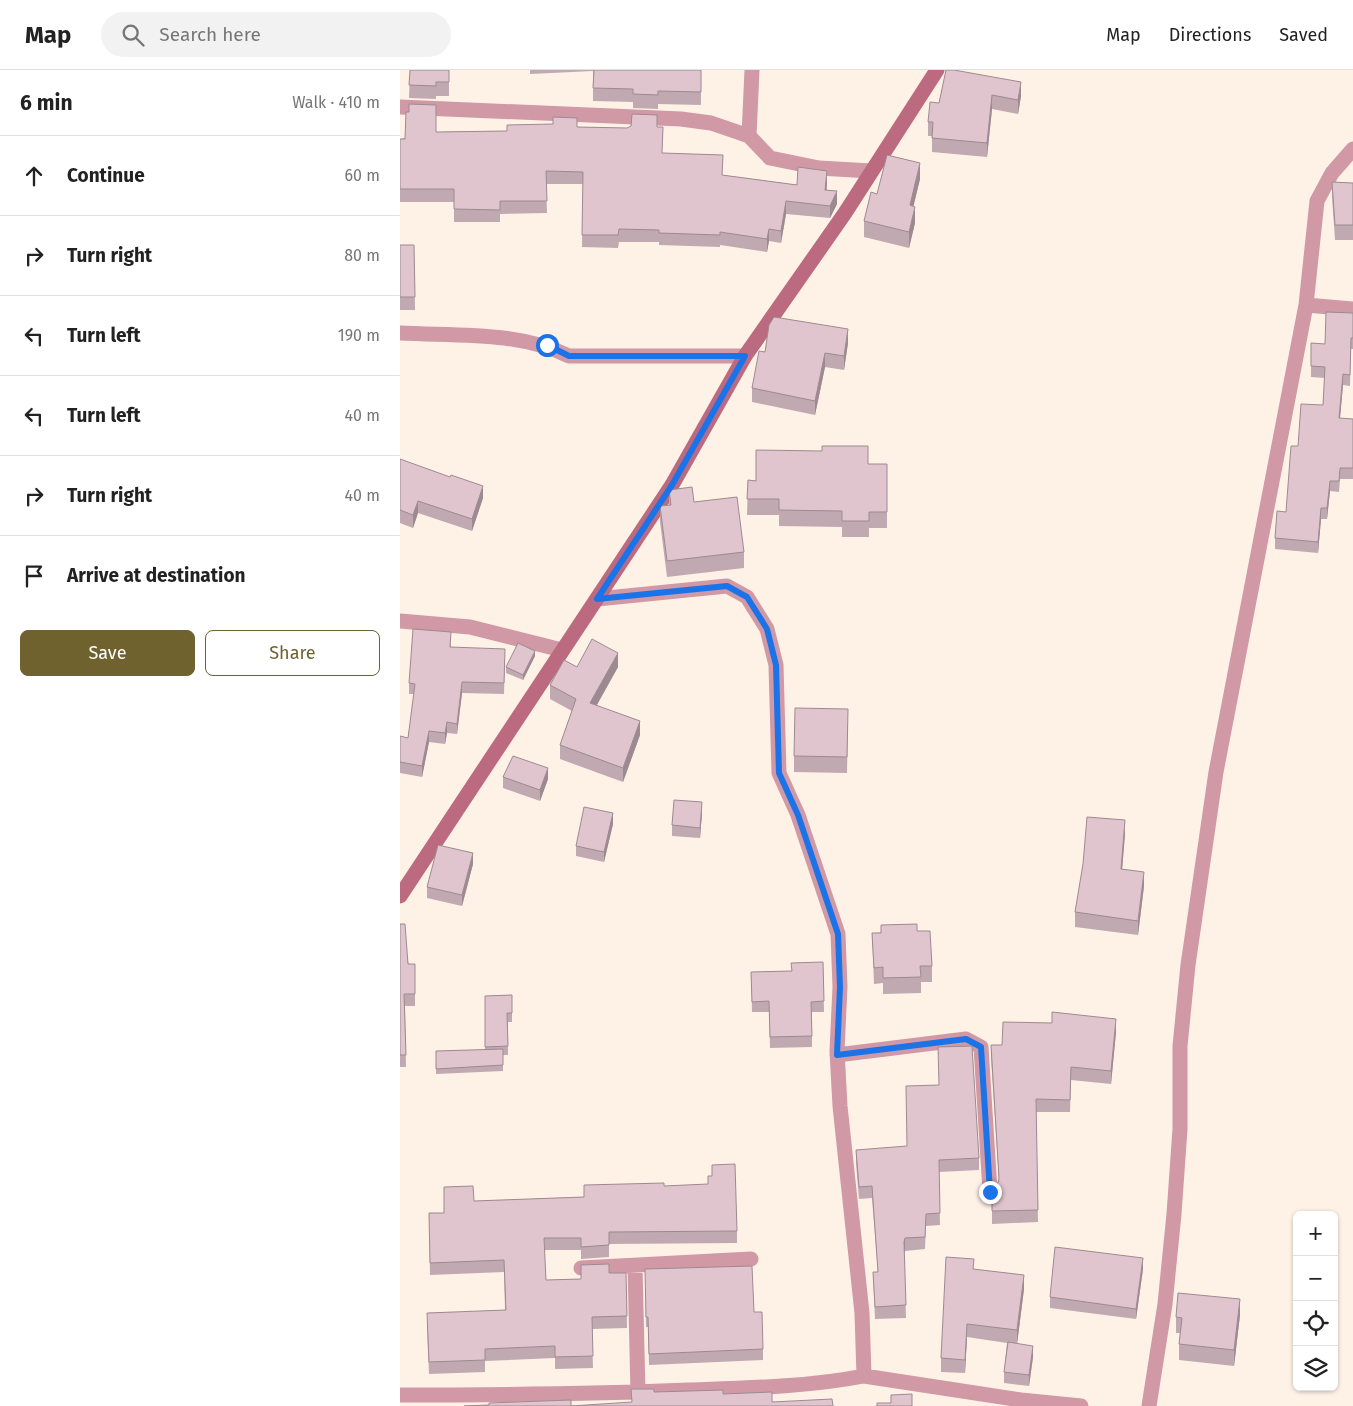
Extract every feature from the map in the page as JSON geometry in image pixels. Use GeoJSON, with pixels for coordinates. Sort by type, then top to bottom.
{"type":"FeatureCollection","features":[{"type":"Feature","properties":{"kind":"street"},"geometry":{"type":"LineString","coordinates":[[749,136],[752,70]]}},
{"type":"Feature","properties":{"kind":"street"},"geometry":{"type":"LineString","coordinates":[[400,896],[672,485],[745,356],[846,213],[871,171],[938,70]]}},
{"type":"Feature","properties":{"kind":"street"},"geometry":{"type":"LineString","coordinates":[[400,108],[681,119],[711,122],[749,136],[770,158],[819,168],[871,171]]}},
{"type":"Feature","properties":{"kind":"street"},"geometry":{"type":"LineString","coordinates":[[1149,1406],[1165,1304],[1174,1214],[1180,1129],[1180,1046],[1188,965],[1216,772],[1306,305],[1317,200],[1332,173],[1353,149]]}},
{"type":"Feature","properties":{"kind":"street"},"geometry":{"type":"LineString","coordinates":[[1306,305],[1353,308]]}},
{"type":"Feature","properties":{"kind":"street"},"geometry":{"type":"LineString","coordinates":[[400,334],[508,339],[547,345],[569,356],[745,356]]}},
{"type":"Feature","properties":{"kind":"street"},"geometry":{"type":"LineString","coordinates":[[597,599],[727,586],[747,597],[767,629],[776,665],[779,773],[798,815],[838,934],[840,987],[837,1055],[840,1106],[862,1313],[864,1376]]}},
{"type":"Feature","properties":{"kind":"street"},"geometry":{"type":"LineString","coordinates":[[400,621],[470,627],[562,650]]}},
{"type":"Feature","properties":{"kind":"street"},"geometry":{"type":"LineString","coordinates":[[837,1055],[966,1039],[981,1047],[990,1192]]}},
{"type":"Feature","properties":{"kind":"street"},"geometry":{"type":"LineString","coordinates":[[581,1268],[751,1259]]}},
{"type":"Feature","properties":{"kind":"street"},"geometry":{"type":"LineString","coordinates":[[635,1266],[638,1393]]}},
{"type":"Feature","properties":{"kind":"street"},"geometry":{"type":"LineString","coordinates":[[400,1395],[585,1399],[638,1393],[835,1381],[864,1376],[1021,1400],[1081,1406]]}},
{"type":"Feature","properties":{"kind":"building"},"geometry":{"type":"Polygon","coordinates":[[[410,70],[449,70],[449,82],[436,82],[436,86],[409,85],[410,70]]]}},
{"type":"Feature","properties":{"kind":"building"},"geometry":{"type":"Polygon","coordinates":[[[594,70],[701,70],[701,92],[658,91],[658,95],[633,94],[633,89],[593,88],[594,70]]]}},
{"type":"Feature","properties":{"kind":"building"},"geometry":{"type":"Polygon","coordinates":[[[946,70],[1021,82],[1018,100],[992,95],[987,143],[932,138],[933,122],[928,122],[930,102],[939,103],[946,70]]]}},
{"type":"Feature","properties":{"kind":"building"},"geometry":{"type":"Polygon","coordinates":[[[409,104],[436,105],[436,132],[507,131],[507,125],[553,124],[553,117],[577,118],[577,127],[627,128],[631,126],[632,114],[657,115],[657,127],[663,127],[662,153],[723,155],[722,175],[797,185],[798,167],[827,171],[825,190],[837,191],[830,206],[786,201],[781,231],[769,229],[767,239],[720,232],[720,235],[659,233],[659,230],[619,229],[618,235],[582,235],[583,172],[546,171],[547,201],[500,201],[500,210],[454,209],[454,189],[400,189],[400,139],[405,139],[406,112],[409,112],[409,104]]]}},
{"type":"Feature","properties":{"kind":"building"},"geometry":{"type":"Polygon","coordinates":[[[887,155],[920,163],[910,205],[915,207],[909,232],[864,221],[871,192],[877,194],[887,155]]]}},
{"type":"Feature","properties":{"kind":"building"},"geometry":{"type":"Polygon","coordinates":[[[1332,182],[1353,183],[1353,225],[1335,225],[1332,182]]]}},
{"type":"Feature","properties":{"kind":"building"},"geometry":{"type":"Polygon","coordinates":[[[400,245],[414,245],[415,297],[400,297],[400,245]]]}},
{"type":"Feature","properties":{"kind":"building"},"geometry":{"type":"Polygon","coordinates":[[[1326,312],[1353,313],[1350,375],[1343,374],[1339,418],[1353,419],[1353,468],[1340,468],[1339,481],[1330,481],[1327,508],[1321,508],[1318,542],[1275,538],[1277,511],[1286,512],[1291,446],[1298,446],[1301,404],[1323,405],[1325,367],[1311,366],[1311,343],[1325,344],[1326,312]]]}},
{"type":"Feature","properties":{"kind":"building"},"geometry":{"type":"Polygon","coordinates":[[[774,317],[848,329],[844,356],[825,353],[815,401],[752,388],[759,351],[765,352],[769,325],[774,317]]]}},
{"type":"Feature","properties":{"kind":"building"},"geometry":{"type":"Polygon","coordinates":[[[822,446],[868,446],[868,464],[887,464],[887,512],[869,512],[869,521],[842,521],[842,511],[779,510],[779,499],[747,499],[748,480],[756,481],[756,450],[822,451],[822,446]]]}},
{"type":"Feature","properties":{"kind":"building"},"geometry":{"type":"Polygon","coordinates":[[[400,459],[450,477],[451,475],[483,486],[472,519],[418,501],[413,515],[400,510],[400,459]]]}},
{"type":"Feature","properties":{"kind":"building"},"geometry":{"type":"Polygon","coordinates":[[[692,487],[694,502],[737,497],[744,552],[667,561],[660,506],[671,505],[669,490],[692,487]]]}},
{"type":"Feature","properties":{"kind":"building"},"geometry":{"type":"Polygon","coordinates":[[[413,629],[451,632],[450,647],[505,649],[504,683],[462,682],[457,724],[447,722],[445,733],[429,731],[422,766],[400,762],[400,736],[408,738],[415,684],[409,683],[413,629]]]}},
{"type":"Feature","properties":{"kind":"building"},"geometry":{"type":"Polygon","coordinates":[[[592,639],[618,653],[590,703],[640,721],[623,768],[560,745],[576,699],[550,685],[564,660],[577,667],[592,639]]]}},
{"type":"Feature","properties":{"kind":"building"},"geometry":{"type":"Polygon","coordinates":[[[518,643],[535,651],[523,675],[506,667],[518,643]]]}},
{"type":"Feature","properties":{"kind":"building"},"geometry":{"type":"Polygon","coordinates":[[[795,708],[848,709],[847,757],[794,756],[795,708]]]}},
{"type":"Feature","properties":{"kind":"building"},"geometry":{"type":"Polygon","coordinates":[[[513,756],[548,768],[540,790],[503,777],[513,756]]]}},
{"type":"Feature","properties":{"kind":"building"},"geometry":{"type":"Polygon","coordinates":[[[674,800],[702,802],[700,828],[672,825],[674,800]]]}},
{"type":"Feature","properties":{"kind":"building"},"geometry":{"type":"Polygon","coordinates":[[[584,807],[613,813],[604,852],[576,846],[584,807]]]}},
{"type":"Feature","properties":{"kind":"building"},"geometry":{"type":"Polygon","coordinates":[[[1087,817],[1125,820],[1121,869],[1144,872],[1138,921],[1075,912],[1083,864],[1087,817]]]}},
{"type":"Feature","properties":{"kind":"building"},"geometry":{"type":"Polygon","coordinates":[[[438,845],[473,853],[462,895],[427,887],[438,845]]]}},
{"type":"Feature","properties":{"kind":"building"},"geometry":{"type":"Polygon","coordinates":[[[400,924],[405,924],[408,964],[415,964],[415,994],[404,994],[406,1055],[400,1055],[400,924]]]}},
{"type":"Feature","properties":{"kind":"building"},"geometry":{"type":"Polygon","coordinates":[[[917,924],[917,931],[930,931],[932,966],[920,966],[921,977],[883,978],[883,967],[874,968],[872,933],[881,933],[881,925],[917,924]]]}},
{"type":"Feature","properties":{"kind":"building"},"geometry":{"type":"Polygon","coordinates":[[[823,962],[824,1001],[811,1002],[812,1036],[770,1037],[769,1001],[752,1002],[751,972],[792,971],[791,963],[823,962]]]}},
{"type":"Feature","properties":{"kind":"building"},"geometry":{"type":"Polygon","coordinates":[[[512,995],[512,1013],[507,1013],[508,1046],[485,1047],[485,996],[512,995]]]}},
{"type":"Feature","properties":{"kind":"building"},"geometry":{"type":"Polygon","coordinates":[[[1052,1012],[1116,1019],[1111,1071],[1071,1067],[1070,1100],[1036,1099],[1038,1210],[992,1211],[992,1188],[998,1183],[999,1178],[991,1045],[1002,1045],[1003,1022],[1052,1023],[1052,1012]]]}},
{"type":"Feature","properties":{"kind":"building"},"geometry":{"type":"Polygon","coordinates":[[[972,1046],[979,1158],[939,1160],[940,1213],[926,1214],[925,1237],[905,1238],[904,1242],[906,1305],[875,1307],[873,1272],[878,1272],[872,1186],[859,1187],[856,1150],[907,1146],[906,1086],[939,1085],[938,1047],[972,1046]]]}},
{"type":"Feature","properties":{"kind":"building"},"geometry":{"type":"Polygon","coordinates":[[[503,1049],[503,1065],[436,1069],[436,1051],[503,1049]]]}},
{"type":"Feature","properties":{"kind":"building"},"geometry":{"type":"Polygon","coordinates":[[[735,1164],[737,1231],[609,1232],[609,1245],[581,1247],[581,1238],[544,1238],[546,1280],[581,1279],[581,1265],[609,1264],[609,1273],[626,1273],[627,1316],[592,1317],[593,1356],[555,1357],[555,1346],[485,1349],[485,1360],[429,1362],[427,1313],[506,1310],[504,1260],[430,1263],[429,1213],[444,1213],[444,1187],[473,1186],[474,1201],[584,1197],[584,1185],[664,1183],[664,1186],[708,1184],[708,1176],[712,1176],[712,1165],[735,1164]]]}},
{"type":"Feature","properties":{"kind":"building"},"geometry":{"type":"Polygon","coordinates":[[[1055,1247],[1143,1258],[1136,1309],[1050,1297],[1055,1247]]]}},
{"type":"Feature","properties":{"kind":"building"},"geometry":{"type":"Polygon","coordinates":[[[946,1257],[974,1259],[973,1269],[1024,1275],[1017,1330],[967,1324],[965,1360],[941,1358],[946,1257]]]}},
{"type":"Feature","properties":{"kind":"building"},"geometry":{"type":"Polygon","coordinates":[[[752,1266],[754,1312],[762,1312],[763,1349],[649,1354],[645,1269],[752,1266]]]}},
{"type":"Feature","properties":{"kind":"building"},"geometry":{"type":"Polygon","coordinates":[[[1178,1293],[1240,1299],[1234,1350],[1179,1344],[1182,1318],[1176,1317],[1178,1293]]]}},
{"type":"Feature","properties":{"kind":"building"},"geometry":{"type":"Polygon","coordinates":[[[1008,1342],[1033,1346],[1029,1375],[1004,1372],[1008,1342]]]}},
{"type":"Feature","properties":{"kind":"building"},"geometry":{"type":"Polygon","coordinates":[[[631,1389],[654,1389],[654,1392],[723,1390],[723,1394],[772,1392],[772,1402],[832,1399],[833,1406],[571,1406],[632,1402],[631,1389]]]}},
{"type":"Feature","properties":{"kind":"building"},"geometry":{"type":"Polygon","coordinates":[[[912,1394],[912,1406],[877,1406],[877,1403],[891,1403],[891,1395],[912,1394]]]}},
{"type":"Feature","properties":{"kind":"building"},"geometry":{"type":"Polygon","coordinates":[[[571,1400],[571,1406],[464,1406],[489,1405],[489,1403],[571,1400]]]}},
{"type":"Feature","properties":{"kind":"route"},"geometry":{"type":"LineString","coordinates":[[547,345],[569,356],[745,356],[672,485],[597,599],[727,586],[747,597],[767,629],[776,665],[779,773],[798,815],[838,934],[840,987],[837,1055],[966,1039],[981,1047],[990,1192]]}}]}
